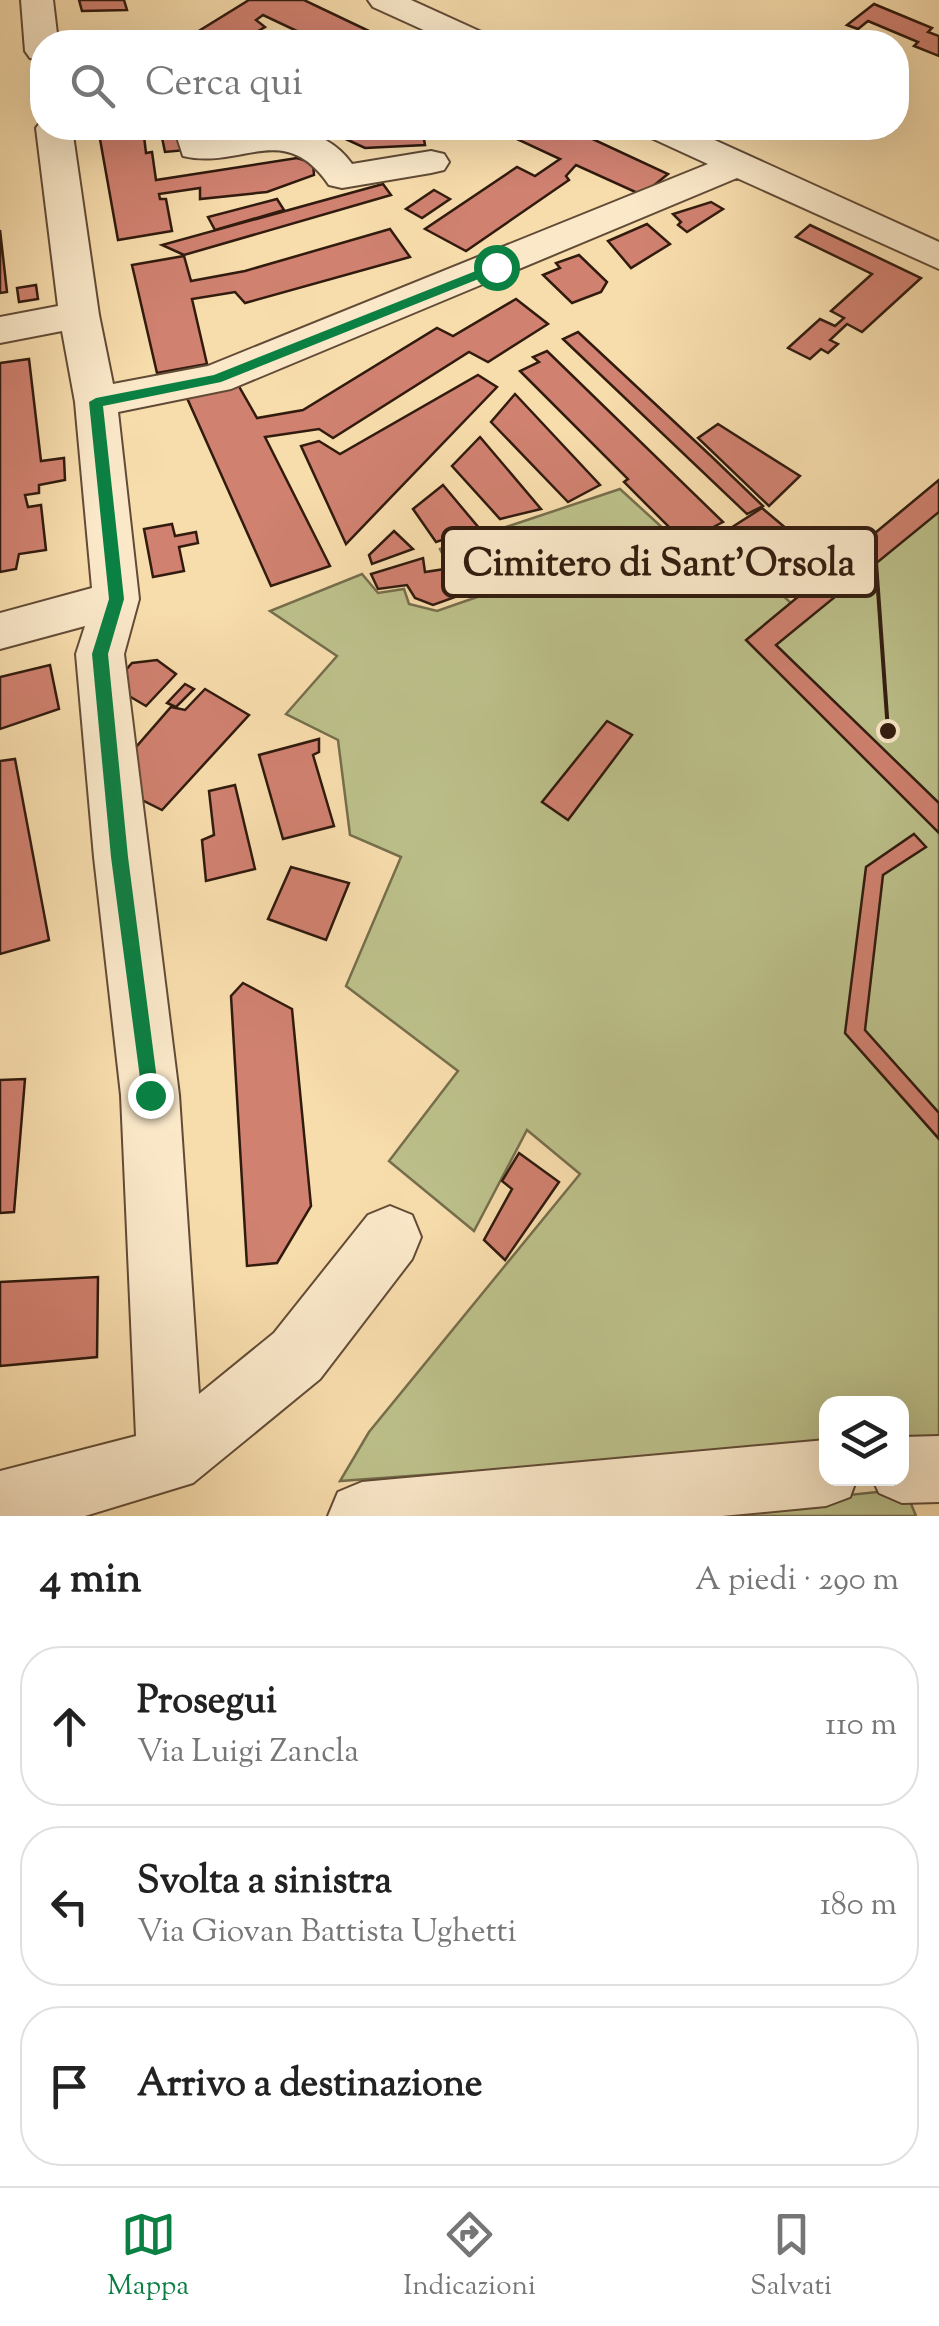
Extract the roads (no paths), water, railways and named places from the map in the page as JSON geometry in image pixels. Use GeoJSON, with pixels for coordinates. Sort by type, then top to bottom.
{"type":"FeatureCollection","features":[{"type":"Feature","properties":{"kind":"street"},"geometry":{"type":"LineString","coordinates":[[384,0],[450,30]]}},
{"type":"Feature","properties":{"kind":"street"},"geometry":{"type":"LineString","coordinates":[[0,16],[37,6]]}},
{"type":"Feature","properties":{"kind":"street"},"geometry":{"type":"LineString","coordinates":[[56,140],[78,315],[96,402],[116,599],[100,654],[150,1095],[170,1460]]}},
{"type":"Feature","properties":{"kind":"street"},"geometry":{"type":"LineString","coordinates":[[194,140],[196,148],[257,140]]}},
{"type":"Feature","properties":{"kind":"street"},"geometry":{"type":"LineString","coordinates":[[290,140],[307,142],[335,163],[342,177],[431,162]]}},
{"type":"Feature","properties":{"kind":"street"},"geometry":{"type":"LineString","coordinates":[[686,140],[939,257]]}},
{"type":"Feature","properties":{"kind":"street"},"geometry":{"type":"LineString","coordinates":[[96,402],[216,379],[496,267],[738,164]]}},
{"type":"Feature","properties":{"kind":"street"},"geometry":{"type":"LineString","coordinates":[[0,330],[78,315]]}},
{"type":"Feature","properties":{"kind":"street"},"geometry":{"type":"LineString","coordinates":[[0,631],[116,599]]}},
{"type":"Feature","properties":{"kind":"street"},"geometry":{"type":"LineString","coordinates":[[6,1505],[170,1460],[296,1356],[390,1237]]}},
{"type":"Feature","properties":{"kind":"street"},"geometry":{"type":"LineString","coordinates":[[909,1470],[939,1469]]}},
{"type":"Feature","properties":{"kind":"street"},"geometry":{"type":"LineString","coordinates":[[362,1516],[819,1474]]}},
{"type":"Feature","properties":{"kind":"street"},"geometry":{"type":"LineString","coordinates":[[6,1505],[88,1516]]}},
{"type":"Feature","properties":{"kind":"place","name":"Cimitero di Sant'Orsola"},"geometry":{"type":"Point","coordinates":[888,731]}}]}
